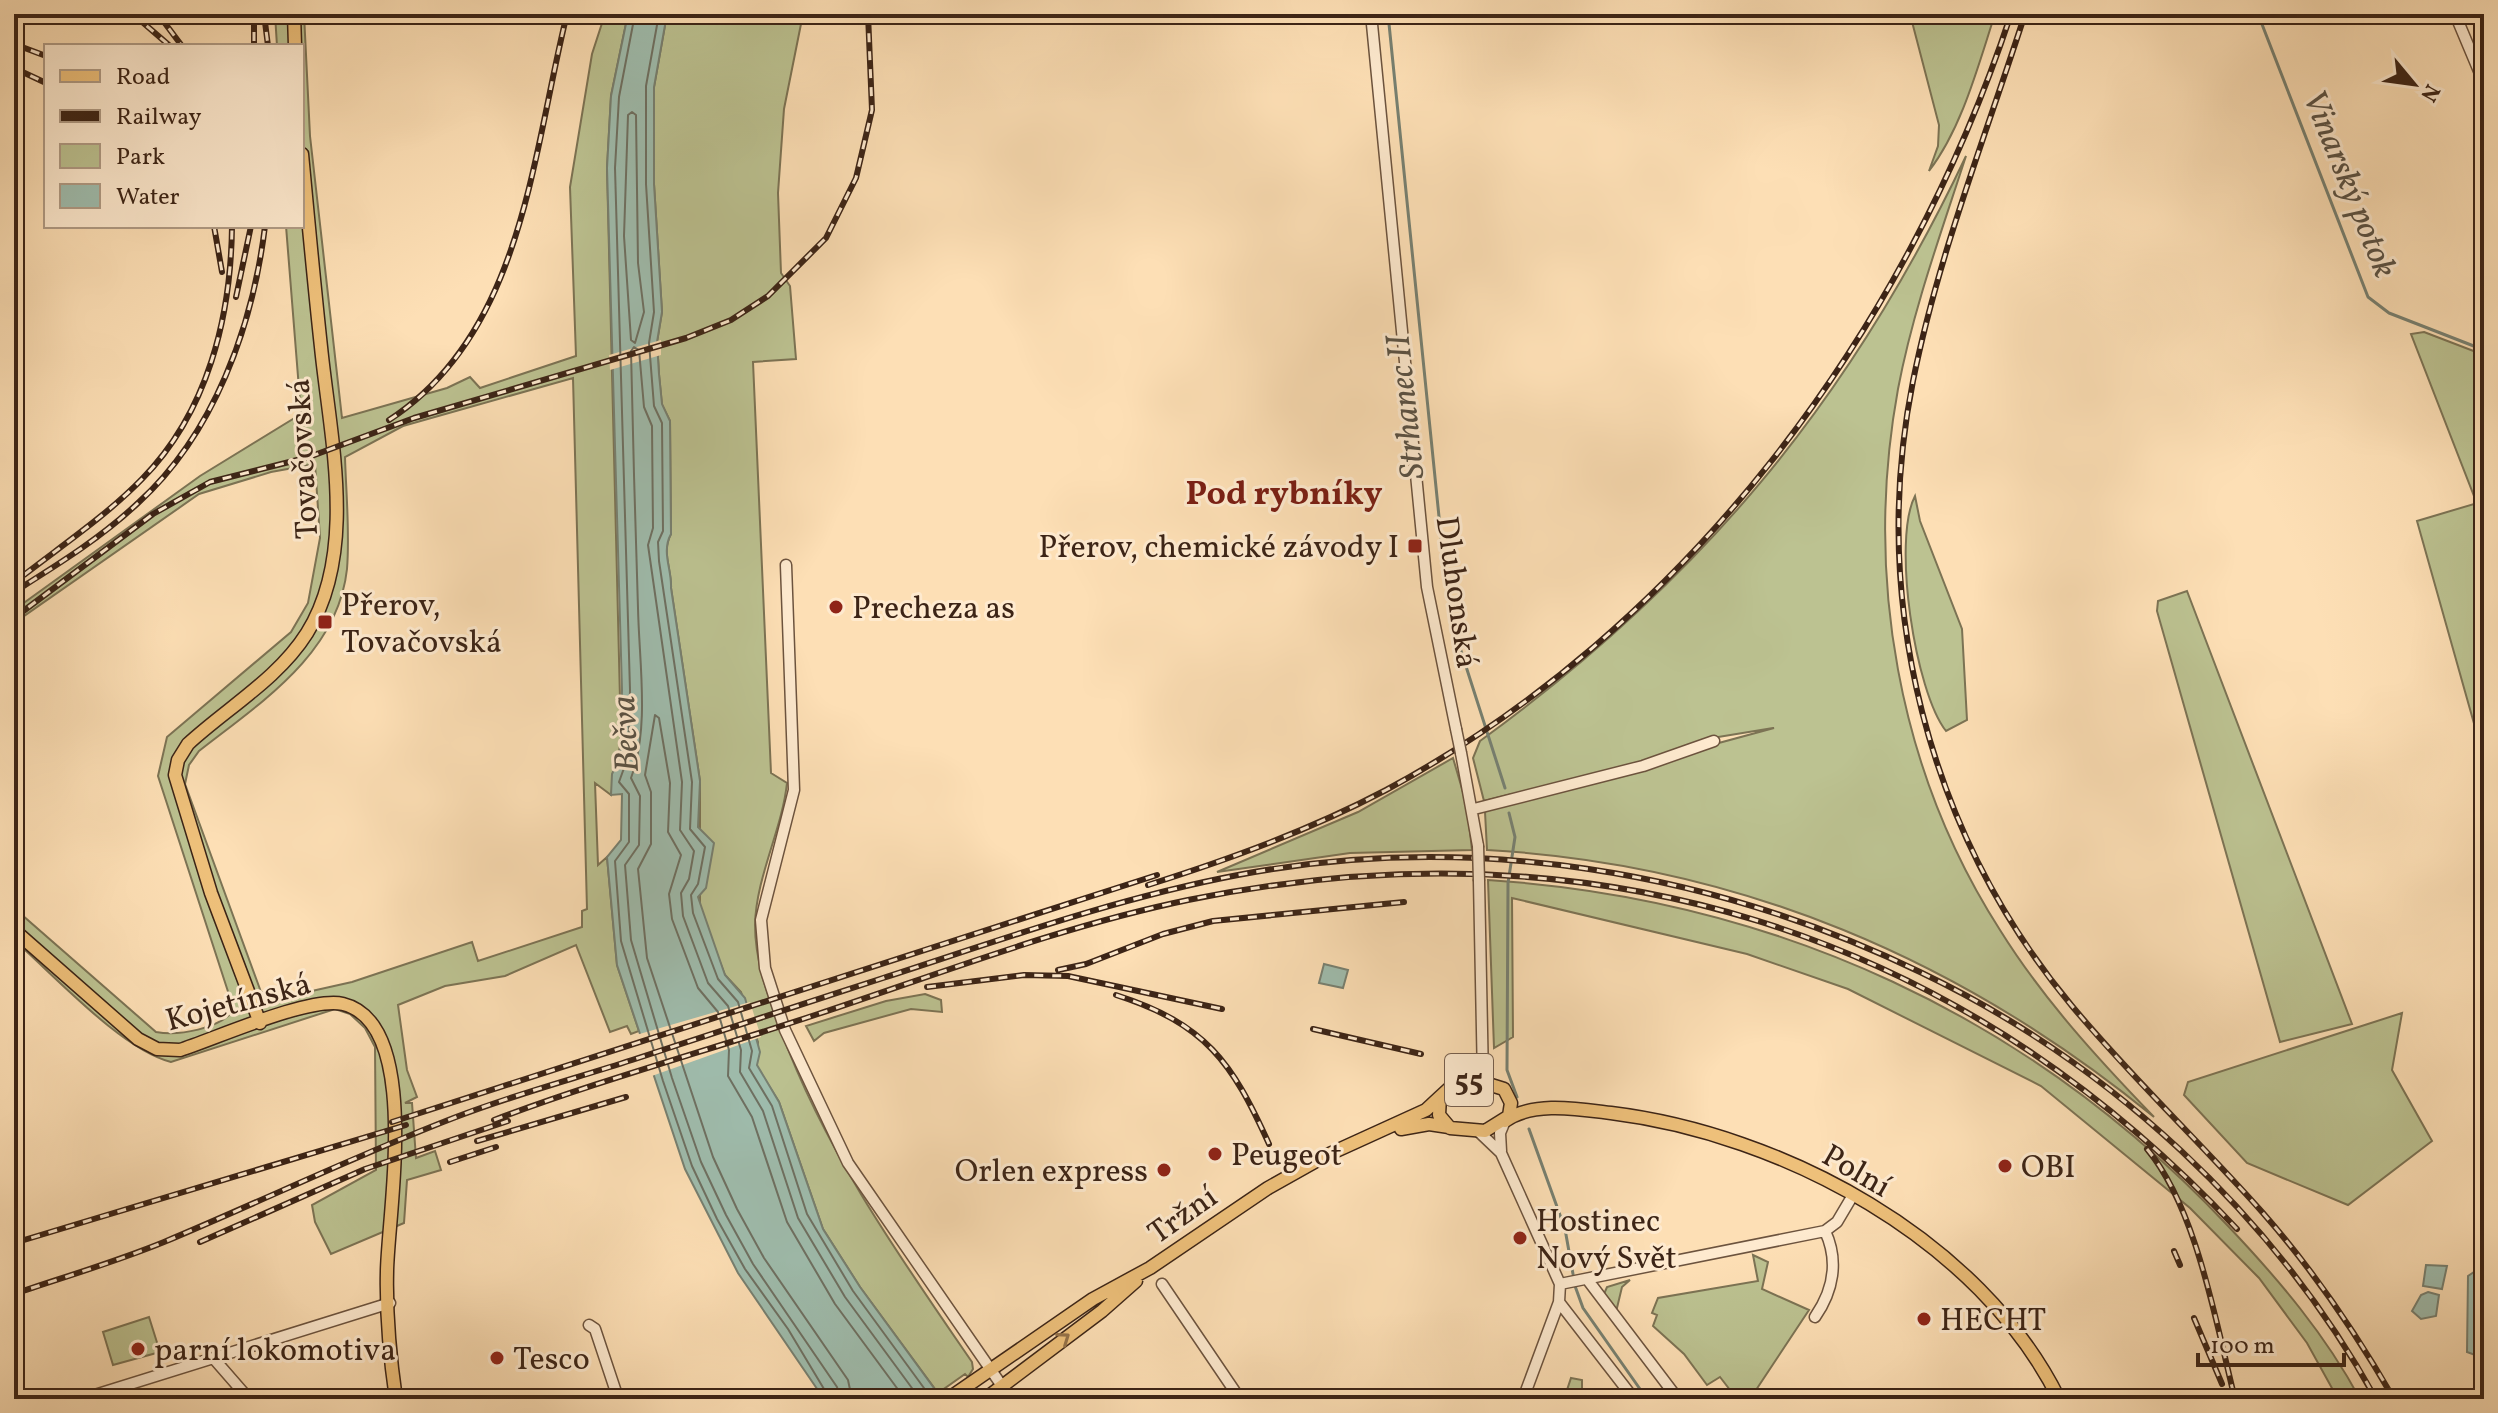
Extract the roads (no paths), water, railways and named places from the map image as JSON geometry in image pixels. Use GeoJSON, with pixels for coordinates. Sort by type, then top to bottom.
{"type":"FeatureCollection","features":[{"type":"Feature","properties":{"kind":"main road"},"geometry":{"type":"LineString","coordinates":[[294,14],[295,44]]}},
{"type":"Feature","properties":{"kind":"main road","name":"Tovačovská"},"geometry":{"type":"LineString","coordinates":[[260,1023],[211,893],[175,775],[178,760],[188,744],[277,669],[297,647],[323,602],[332,568],[333,477],[304,175]]}},
{"type":"Feature","properties":{"kind":"main road","name":"Kojetínská"},"geometry":{"type":"LineString","coordinates":[[14,930],[138,1039],[157,1049],[180,1050],[316,1004],[330,1003],[352,1008],[368,1017],[381,1034],[391,1082],[394,1132],[387,1273],[396,1399]]}},
{"type":"Feature","properties":{"kind":"main road","name":"55"},"geometry":{"type":"LineString","coordinates":[[1483,1080],[1507,1092],[1511,1109],[1505,1121],[1479,1132],[1450,1128],[1439,1115],[1440,1097],[1453,1085],[1483,1080]]}},
{"type":"Feature","properties":{"kind":"main road","name":"Polní"},"geometry":{"type":"LineString","coordinates":[[1507,1092],[1521,1100],[1557,1109]]}},
{"type":"Feature","properties":{"kind":"main road","name":"Tržní"},"geometry":{"type":"LineString","coordinates":[[948,1399],[1093,1299],[1150,1268],[1279,1181],[1426,1110],[1440,1097]]}},
{"type":"Feature","properties":{"kind":"main road","name":"Polní"},"geometry":{"type":"LineString","coordinates":[[1505,1121],[1534,1109],[1633,1116],[1701,1130],[1786,1160],[1853,1195],[1929,1247],[1984,1297],[2031,1352],[2059,1399]]}},
{"type":"Feature","properties":{"kind":"main road","name":"Tržní"},"geometry":{"type":"LineString","coordinates":[[1371,1136],[1429,1124],[1450,1128]]}},
{"type":"Feature","properties":{"kind":"main road","name":"Tržní"},"geometry":{"type":"LineString","coordinates":[[985,1399],[1102,1311],[1150,1268]]}},
{"type":"Feature","properties":{"kind":"street","name":"Dluhonská"},"geometry":{"type":"LineString","coordinates":[[1371,14],[1427,587],[1474,809],[1478,846],[1483,1080]]}},
{"type":"Feature","properties":{"kind":"street"},"geometry":{"type":"LineString","coordinates":[[2455,14],[2484,83]]}},
{"type":"Feature","properties":{"kind":"street"},"geometry":{"type":"LineString","coordinates":[[786,565],[794,790],[761,920],[763,959],[785,1030],[848,1163],[1011,1399]]}},
{"type":"Feature","properties":{"kind":"street"},"geometry":{"type":"LineString","coordinates":[[1474,809],[1643,766],[1714,741]]}},
{"type":"Feature","properties":{"kind":"street"},"geometry":{"type":"LineString","coordinates":[[1505,1121],[1499,1139],[1501,1153],[1560,1284],[1559,1302],[1523,1399]]}},
{"type":"Feature","properties":{"kind":"street"},"geometry":{"type":"LineString","coordinates":[[1479,1132],[1501,1153]]}},
{"type":"Feature","properties":{"kind":"street"},"geometry":{"type":"LineString","coordinates":[[1560,1284],[1825,1231],[1837,1222],[1853,1195]]}},
{"type":"Feature","properties":{"kind":"street"},"geometry":{"type":"LineString","coordinates":[[1815,1317],[1830,1295],[1832,1247],[1825,1231]]}},
{"type":"Feature","properties":{"kind":"street"},"geometry":{"type":"LineString","coordinates":[[1587,1279],[1678,1399]]}},
{"type":"Feature","properties":{"kind":"street"},"geometry":{"type":"LineString","coordinates":[[1162,1284],[1240,1399]]}},
{"type":"Feature","properties":{"kind":"street"},"geometry":{"type":"LineString","coordinates":[[1559,1302],[1634,1399]]}},
{"type":"Feature","properties":{"kind":"street"},"geometry":{"type":"LineString","coordinates":[[82,1399],[390,1303]]}},
{"type":"Feature","properties":{"kind":"street"},"geometry":{"type":"LineString","coordinates":[[589,1325],[595,1329],[616,1392],[614,1399]]}},
{"type":"Feature","properties":{"kind":"street"},"geometry":{"type":"LineString","coordinates":[[215,1360],[249,1399]]}},
{"type":"Feature","properties":{"kind":"water","name":"Bečva"},"geometry":{"type":"Polygon","coordinates":[[[628,14],[667,14],[654,87],[654,184],[662,312],[657,342],[662,404],[670,421],[671,534],[667,554],[700,781],[698,827],[714,843],[706,888],[698,897],[725,975],[745,998],[760,1052],[757,1065],[779,1102],[823,1229],[860,1287],[942,1399],[824,1399],[738,1273],[685,1169],[617,965],[607,857],[621,840],[622,794],[611,795],[612,774],[620,756],[622,690],[607,168],[611,96],[628,14]]]}},
{"type":"Feature","properties":{"kind":"water"},"geometry":{"type":"Polygon","coordinates":[[[1324,964],[1348,970],[1343,988],[1319,983],[1324,964]]]}},
{"type":"Feature","properties":{"kind":"water"},"geometry":{"type":"Polygon","coordinates":[[[2426,1265],[2447,1266],[2442,1289],[2423,1286],[2426,1265]]]}},
{"type":"Feature","properties":{"kind":"water"},"geometry":{"type":"Polygon","coordinates":[[[2477,1270],[2484,1272],[2484,1332],[2475,1355],[2467,1352],[2468,1276],[2477,1270]]]}},
{"type":"Feature","properties":{"kind":"water"},"geometry":{"type":"Polygon","coordinates":[[[2428,1292],[2439,1295],[2436,1316],[2421,1319],[2412,1311],[2421,1295],[2428,1292]]]}},
{"type":"Feature","properties":{"kind":"waterway","name":"Strhanec II"},"geometry":{"type":"LineString","coordinates":[[1388,14],[1444,566],[1454,629],[1505,788]]}},
{"type":"Feature","properties":{"kind":"waterway","name":"Vinarský potok"},"geometry":{"type":"LineString","coordinates":[[2258,14],[2368,297],[2389,313],[2484,350]]}},
{"type":"Feature","properties":{"kind":"waterway","name":"Strhanec II"},"geometry":{"type":"LineString","coordinates":[[1509,813],[1515,837],[1508,883],[1507,1070],[1517,1097]]}},
{"type":"Feature","properties":{"kind":"waterway","name":"Strhanec II"},"geometry":{"type":"LineString","coordinates":[[1529,1129],[1565,1229],[1573,1274]]}},
{"type":"Feature","properties":{"kind":"waterway","name":"Strhanec II"},"geometry":{"type":"LineString","coordinates":[[1575,1286],[1583,1308],[1647,1399]]}},
{"type":"Feature","properties":{"kind":"railway"},"geometry":{"type":"LineString","coordinates":[[133,14],[168,44]]}},
{"type":"Feature","properties":{"kind":"railway"},"geometry":{"type":"LineString","coordinates":[[158,14],[180,44]]}},
{"type":"Feature","properties":{"kind":"railway"},"geometry":{"type":"LineString","coordinates":[[254,14],[254,44]]}},
{"type":"Feature","properties":{"kind":"railway"},"geometry":{"type":"LineString","coordinates":[[264,14],[268,44]]}},
{"type":"Feature","properties":{"kind":"railway"},"geometry":{"type":"LineString","coordinates":[[389,420],[434,383],[468,340],[495,290],[531,181],[567,14]]}},
{"type":"Feature","properties":{"kind":"railway"},"geometry":{"type":"LineString","coordinates":[[14,618],[153,514],[210,482],[309,457],[414,418],[686,338],[731,320],[768,296],[826,238],[856,178],[872,110],[868,14]]}},
{"type":"Feature","properties":{"kind":"railway"},"geometry":{"type":"LineString","coordinates":[[1148,885],[1269,843],[1386,790],[1494,724],[1595,646],[1687,558],[1771,461],[1846,357],[1911,247],[1966,132],[2011,14]]}},
{"type":"Feature","properties":{"kind":"railway"},"geometry":{"type":"LineString","coordinates":[[2025,14],[1949,242],[1913,381],[1901,464],[1899,548],[1906,630],[1922,712],[1947,790],[1980,866],[2022,939],[2095,1033],[2239,1187],[2299,1257],[2365,1350],[2394,1399]]}},
{"type":"Feature","properties":{"kind":"railway"},"geometry":{"type":"LineString","coordinates":[[14,44],[44,55]]}},
{"type":"Feature","properties":{"kind":"railway"},"geometry":{"type":"LineString","coordinates":[[14,68],[44,82]]}},
{"type":"Feature","properties":{"kind":"railway"},"geometry":{"type":"LineString","coordinates":[[214,228],[222,272]]}},
{"type":"Feature","properties":{"kind":"railway"},"geometry":{"type":"LineString","coordinates":[[24,575],[129,492],[165,453],[184,424],[199,394],[220,328],[227,294],[232,228]]}},
{"type":"Feature","properties":{"kind":"railway"},"geometry":{"type":"LineString","coordinates":[[236,297],[251,228]]}},
{"type":"Feature","properties":{"kind":"railway"},"geometry":{"type":"LineString","coordinates":[[14,592],[124,516],[165,475],[188,445],[226,376],[240,339],[251,302],[265,228]]}},
{"type":"Feature","properties":{"kind":"railway"},"geometry":{"type":"LineString","coordinates":[[14,1294],[164,1242],[382,1147],[478,1109],[1103,908],[1193,884],[1325,862],[1413,857],[1500,859],[1587,869],[1673,885],[1757,908],[1840,937],[1920,972],[1990,1009],[2057,1051],[2121,1099],[2181,1151],[2237,1207],[2288,1267],[2335,1332],[2376,1399]]}},
{"type":"Feature","properties":{"kind":"railway"},"geometry":{"type":"LineString","coordinates":[[494,1120],[1001,952],[1141,911],[1188,900],[1337,878],[1482,874],[1623,889],[1758,921],[1887,971],[2011,1039],[2127,1125],[2237,1229]]}},
{"type":"Feature","properties":{"kind":"railway"},"geometry":{"type":"LineString","coordinates":[[392,1122],[1157,875]]}},
{"type":"Feature","properties":{"kind":"railway"},"geometry":{"type":"LineString","coordinates":[[1058,970],[1086,964],[1163,934],[1213,921],[1404,902]]}},
{"type":"Feature","properties":{"kind":"railway"},"geometry":{"type":"LineString","coordinates":[[927,987],[1024,975],[1068,976],[1222,1009]]}},
{"type":"Feature","properties":{"kind":"railway"},"geometry":{"type":"LineString","coordinates":[[1116,995],[1173,1019],[1212,1050],[1242,1090],[1269,1144]]}},
{"type":"Feature","properties":{"kind":"railway"},"geometry":{"type":"LineString","coordinates":[[1313,1029],[1421,1054]]}},
{"type":"Feature","properties":{"kind":"railway"},"geometry":{"type":"LineString","coordinates":[[477,1141],[626,1097]]}},
{"type":"Feature","properties":{"kind":"railway"},"geometry":{"type":"LineString","coordinates":[[200,1242],[365,1169],[508,1121]]}},
{"type":"Feature","properties":{"kind":"railway"},"geometry":{"type":"LineString","coordinates":[[14,1243],[406,1125]]}},
{"type":"Feature","properties":{"kind":"railway"},"geometry":{"type":"LineString","coordinates":[[450,1162],[496,1147]]}},
{"type":"Feature","properties":{"kind":"railway"},"geometry":{"type":"LineString","coordinates":[[2147,1149],[2164,1174],[2192,1235],[2235,1399]]}},
{"type":"Feature","properties":{"kind":"railway"},"geometry":{"type":"LineString","coordinates":[[2174,1251],[2180,1265]]}},
{"type":"Feature","properties":{"kind":"railway"},"geometry":{"type":"LineString","coordinates":[[2194,1318],[2222,1384]]}},
{"type":"Feature","properties":{"kind":"place","name":"Přerov, chemické závody I"},"geometry":{"type":"Point","coordinates":[1415,546]}},
{"type":"Feature","properties":{"kind":"place","name":"Precheza as"},"geometry":{"type":"Point","coordinates":[836,607]}},
{"type":"Feature","properties":{"kind":"place","name":"Přerov, Tovačovská"},"geometry":{"type":"Point","coordinates":[325,622]}},
{"type":"Feature","properties":{"kind":"place","name":"Peugeot"},"geometry":{"type":"Point","coordinates":[1215,1154]}},
{"type":"Feature","properties":{"kind":"place","name":"OBI"},"geometry":{"type":"Point","coordinates":[2005,1166]}},
{"type":"Feature","properties":{"kind":"place","name":"Orlen express"},"geometry":{"type":"Point","coordinates":[1164,1170]}},
{"type":"Feature","properties":{"kind":"place","name":"Hostinec Nový Svět"},"geometry":{"type":"Point","coordinates":[1520,1238]}},
{"type":"Feature","properties":{"kind":"place","name":"HECHT"},"geometry":{"type":"Point","coordinates":[1924,1319]}},
{"type":"Feature","properties":{"kind":"place","name":"parní lokomotiva"},"geometry":{"type":"Point","coordinates":[138,1349]}},
{"type":"Feature","properties":{"kind":"place","name":"Tesco"},"geometry":{"type":"Point","coordinates":[497,1358]}},
{"type":"Feature","properties":{"kind":"district","name":"Pod rybníky"},"geometry":{"type":"Point","coordinates":[1284,492]}}]}
